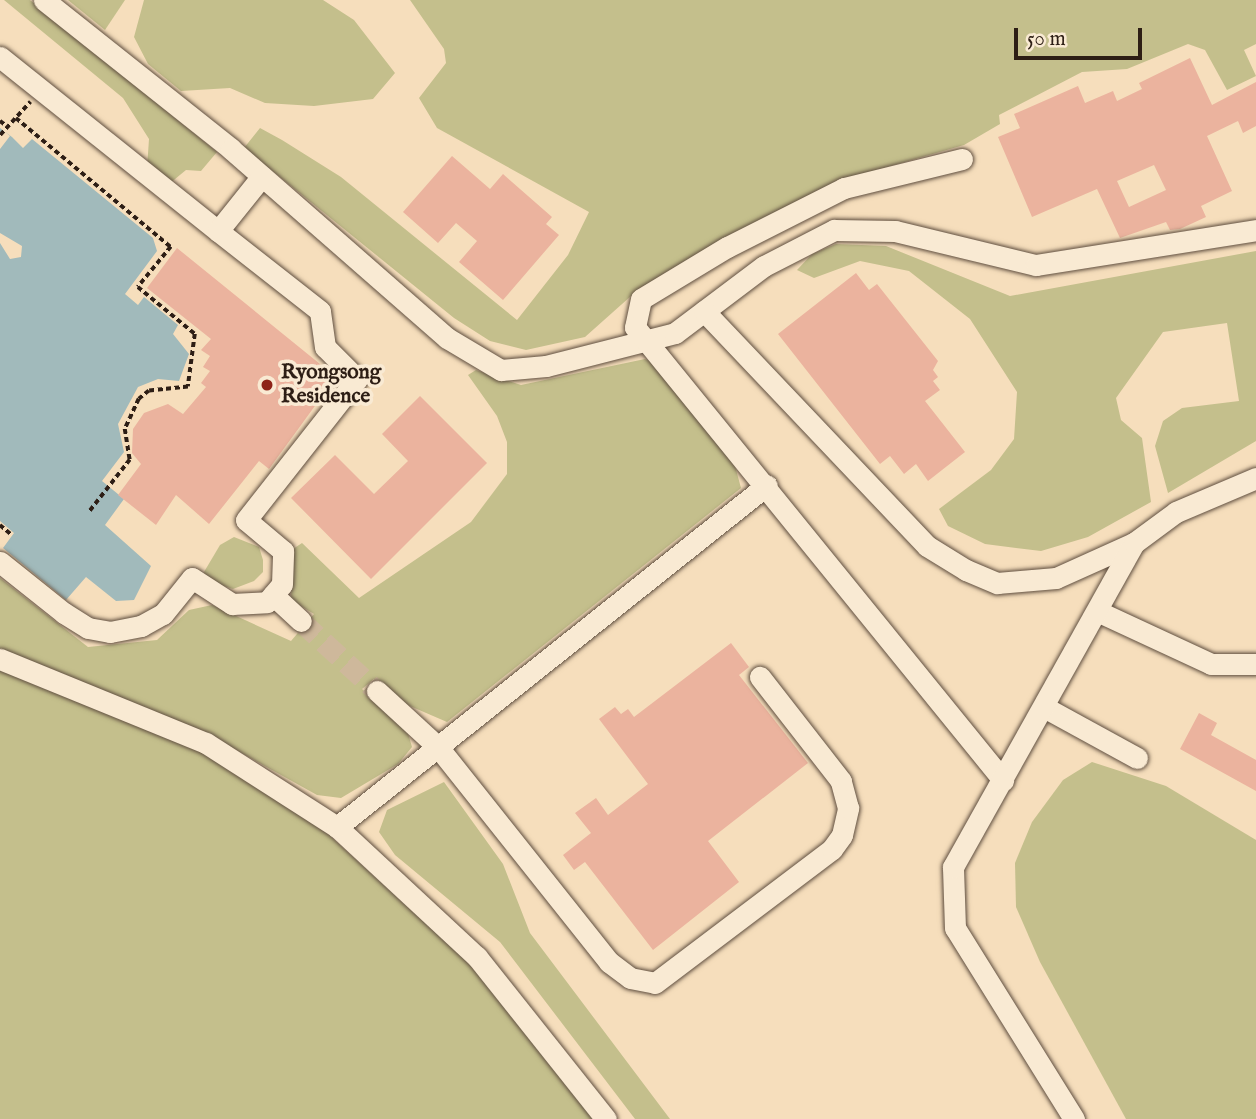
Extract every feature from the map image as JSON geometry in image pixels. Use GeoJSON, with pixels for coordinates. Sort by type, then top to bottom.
{"type":"FeatureCollection","features":[{"type":"Feature","properties":{"kind":"lane"},"geometry":{"type":"LineString","coordinates":[[44,0],[262,176],[447,338],[481,361],[520,371],[675,333],[764,266],[834,230],[895,231],[1036,265],[1256,230]]}},
{"type":"Feature","properties":{"kind":"lane"},"geometry":{"type":"LineString","coordinates":[[0,57],[320,311],[325,347],[357,379],[246,520],[284,551],[282,584],[267,602],[232,604],[192,579],[163,614],[141,626],[110,632],[88,628],[64,613],[0,562]]}},
{"type":"Feature","properties":{"kind":"lane"},"geometry":{"type":"LineString","coordinates":[[962,159],[844,188],[727,247],[641,299],[635,327],[642,339],[767,485],[1003,780]]}},
{"type":"Feature","properties":{"kind":"lane"},"geometry":{"type":"LineString","coordinates":[[218,231],[262,176]]}},
{"type":"Feature","properties":{"kind":"lane"},"geometry":{"type":"LineString","coordinates":[[704,311],[927,546],[966,570],[997,583],[1056,578],[1134,543],[1176,512],[1256,478]]}},
{"type":"Feature","properties":{"kind":"lane"},"geometry":{"type":"LineString","coordinates":[[337,827],[767,485]]}},
{"type":"Feature","properties":{"kind":"lane"},"geometry":{"type":"LineString","coordinates":[[1074,1119],[955,928],[953,867],[1134,543]]}},
{"type":"Feature","properties":{"kind":"lane"},"geometry":{"type":"LineString","coordinates":[[273,595],[301,621]]}},
{"type":"Feature","properties":{"kind":"lane"},"geometry":{"type":"LineString","coordinates":[[1097,611],[1211,664],[1256,664]]}},
{"type":"Feature","properties":{"kind":"lane"},"geometry":{"type":"LineString","coordinates":[[0,659],[206,743],[337,827],[477,957],[606,1119]]}},
{"type":"Feature","properties":{"kind":"lane"},"geometry":{"type":"LineString","coordinates":[[377,691],[438,747],[609,962],[630,978],[655,983],[832,849],[842,835],[848,808],[841,781],[761,677]]}},
{"type":"Feature","properties":{"kind":"lane"},"geometry":{"type":"LineString","coordinates":[[1044,706],[1137,758]]}},
{"type":"Feature","properties":{"kind":"path"},"geometry":{"type":"LineString","coordinates":[[0,121],[4,131],[40,90]]}},
{"type":"Feature","properties":{"kind":"path"},"geometry":{"type":"LineString","coordinates":[[16,118],[171,247],[138,287],[195,334],[188,387],[149,391],[139,400],[125,429],[130,460],[90,512]]}},
{"type":"Feature","properties":{"kind":"path"},"geometry":{"type":"LineString","coordinates":[[0,525],[12,535]]}},
{"type":"Feature","properties":{"kind":"shaded area"},"geometry":{"type":"Polygon","coordinates":[[[4,0],[30,0],[217,152],[201,171],[186,170],[169,184],[147,168],[149,139],[123,98],[4,0]]]}},
{"type":"Feature","properties":{"kind":"shaded area"},"geometry":{"type":"Polygon","coordinates":[[[68,0],[125,0],[105,30],[68,0]]]}},
{"type":"Feature","properties":{"kind":"shaded area"},"geometry":{"type":"Polygon","coordinates":[[[144,0],[323,0],[354,20],[395,73],[373,99],[314,106],[265,103],[230,88],[181,91],[148,64],[134,37],[144,0]]]}},
{"type":"Feature","properties":{"kind":"shaded area"},"geometry":{"type":"Polygon","coordinates":[[[410,0],[1256,0],[1256,44],[1244,50],[1256,76],[1227,90],[1205,50],[1188,44],[1127,69],[1082,72],[999,115],[1000,124],[964,145],[849,178],[640,288],[585,337],[526,350],[490,341],[454,318],[244,148],[260,128],[341,177],[517,320],[568,255],[589,212],[437,128],[419,98],[446,63],[444,49],[410,0]]]}},
{"type":"Feature","properties":{"kind":"shaded area"},"geometry":{"type":"Polygon","coordinates":[[[836,244],[886,246],[1010,296],[1256,251],[1256,441],[1168,493],[1155,446],[1163,421],[1182,408],[1239,401],[1227,323],[1163,332],[1116,398],[1121,420],[1142,438],[1151,502],[1088,537],[1041,551],[985,544],[948,526],[939,509],[991,470],[1014,439],[1017,392],[970,319],[909,271],[860,261],[814,278],[797,270],[812,254],[836,244]]]}},
{"type":"Feature","properties":{"kind":"shaded area"},"geometry":{"type":"Polygon","coordinates":[[[645,359],[668,368],[735,466],[741,488],[447,722],[403,703],[374,679],[362,689],[407,730],[412,747],[398,764],[341,798],[317,795],[209,735],[0,649],[0,578],[88,647],[157,640],[189,610],[212,605],[291,641],[314,614],[291,600],[293,549],[302,543],[359,598],[471,522],[507,474],[507,442],[497,416],[468,375],[476,370],[521,385],[645,359]]]}},
{"type":"Feature","properties":{"kind":"shaded area"},"geometry":{"type":"Polygon","coordinates":[[[234,537],[259,547],[263,572],[254,581],[233,589],[206,580],[204,572],[220,545],[234,537]]]}},
{"type":"Feature","properties":{"kind":"shaded area"},"geometry":{"type":"Polygon","coordinates":[[[0,669],[200,750],[328,834],[475,969],[595,1119],[0,1119],[0,669]]]}},
{"type":"Feature","properties":{"kind":"shaded area"},"geometry":{"type":"Polygon","coordinates":[[[1092,762],[1166,786],[1256,840],[1256,1119],[1126,1119],[1040,962],[1016,907],[1015,863],[1032,822],[1063,780],[1092,762]]]}},
{"type":"Feature","properties":{"kind":"shaded area"},"geometry":{"type":"Polygon","coordinates":[[[444,782],[503,864],[530,933],[670,1119],[635,1119],[500,942],[395,855],[379,832],[387,810],[444,782]]]}},
{"type":"Feature","properties":{"kind":"water"},"geometry":{"type":"Polygon","coordinates":[[[4,131],[12,137],[23,148],[32,139],[153,238],[157,251],[125,294],[138,305],[144,297],[178,325],[173,334],[189,354],[179,381],[158,379],[138,387],[118,424],[124,452],[102,481],[124,499],[105,525],[151,566],[134,600],[116,601],[86,577],[66,600],[3,548],[14,533],[0,521],[0,243],[10,259],[21,257],[22,246],[0,233],[0,149],[10,136],[4,131]]]}},
{"type":"Feature","properties":{"kind":"building"},"geometry":{"type":"Polygon","coordinates":[[[1190,58],[1212,105],[1256,82],[1256,126],[1243,133],[1238,121],[1207,136],[1232,191],[1201,206],[1206,217],[1180,229],[1170,230],[1166,222],[1120,238],[1097,189],[1032,217],[998,137],[1020,128],[1014,114],[1078,86],[1085,103],[1113,91],[1117,101],[1142,89],[1139,83],[1190,58]],[[1154,165],[1117,181],[1129,207],[1166,190],[1154,165]]]}},
{"type":"Feature","properties":{"kind":"building"},"geometry":{"type":"Polygon","coordinates":[[[452,156],[490,189],[503,174],[552,217],[546,224],[559,235],[503,300],[459,262],[477,241],[456,223],[438,243],[403,212],[452,156]]]}},
{"type":"Feature","properties":{"kind":"building","name":"Ryongsong Residence"},"geometry":{"type":"Polygon","coordinates":[[[177,248],[336,377],[269,469],[259,461],[209,524],[176,495],[156,525],[118,495],[141,464],[132,453],[133,429],[144,413],[168,404],[183,414],[206,387],[201,383],[210,371],[203,367],[210,356],[201,350],[211,339],[147,288],[177,248]]]}},
{"type":"Feature","properties":{"kind":"building"},"geometry":{"type":"Polygon","coordinates":[[[856,273],[869,290],[877,284],[938,361],[933,370],[938,377],[933,381],[940,390],[925,401],[965,452],[928,481],[916,464],[904,474],[890,456],[880,464],[778,334],[856,273]]]}},
{"type":"Feature","properties":{"kind":"building"},"geometry":{"type":"Polygon","coordinates":[[[420,396],[487,463],[371,579],[291,498],[335,455],[374,494],[408,461],[382,434],[420,396]]]}},
{"type":"Feature","properties":{"kind":"building"},"geometry":{"type":"Polygon","coordinates":[[[731,643],[749,667],[739,675],[808,763],[708,841],[739,882],[653,950],[585,862],[574,870],[563,855],[591,833],[575,813],[596,798],[608,815],[648,784],[599,719],[615,707],[621,714],[628,709],[634,717],[731,643]]]}},
{"type":"Feature","properties":{"kind":"building"},"geometry":{"type":"Polygon","coordinates":[[[1199,713],[1217,723],[1211,735],[1256,760],[1256,791],[1180,749],[1199,713]]]}},
{"type":"Feature","properties":{"kind":"tunnel"},"geometry":{"type":"LineString","coordinates":[[301,621],[377,691]]}},
{"type":"Feature","properties":{"kind":"place","name":"Ryongsong Residence"},"geometry":{"type":"Point","coordinates":[267,385]}}]}
